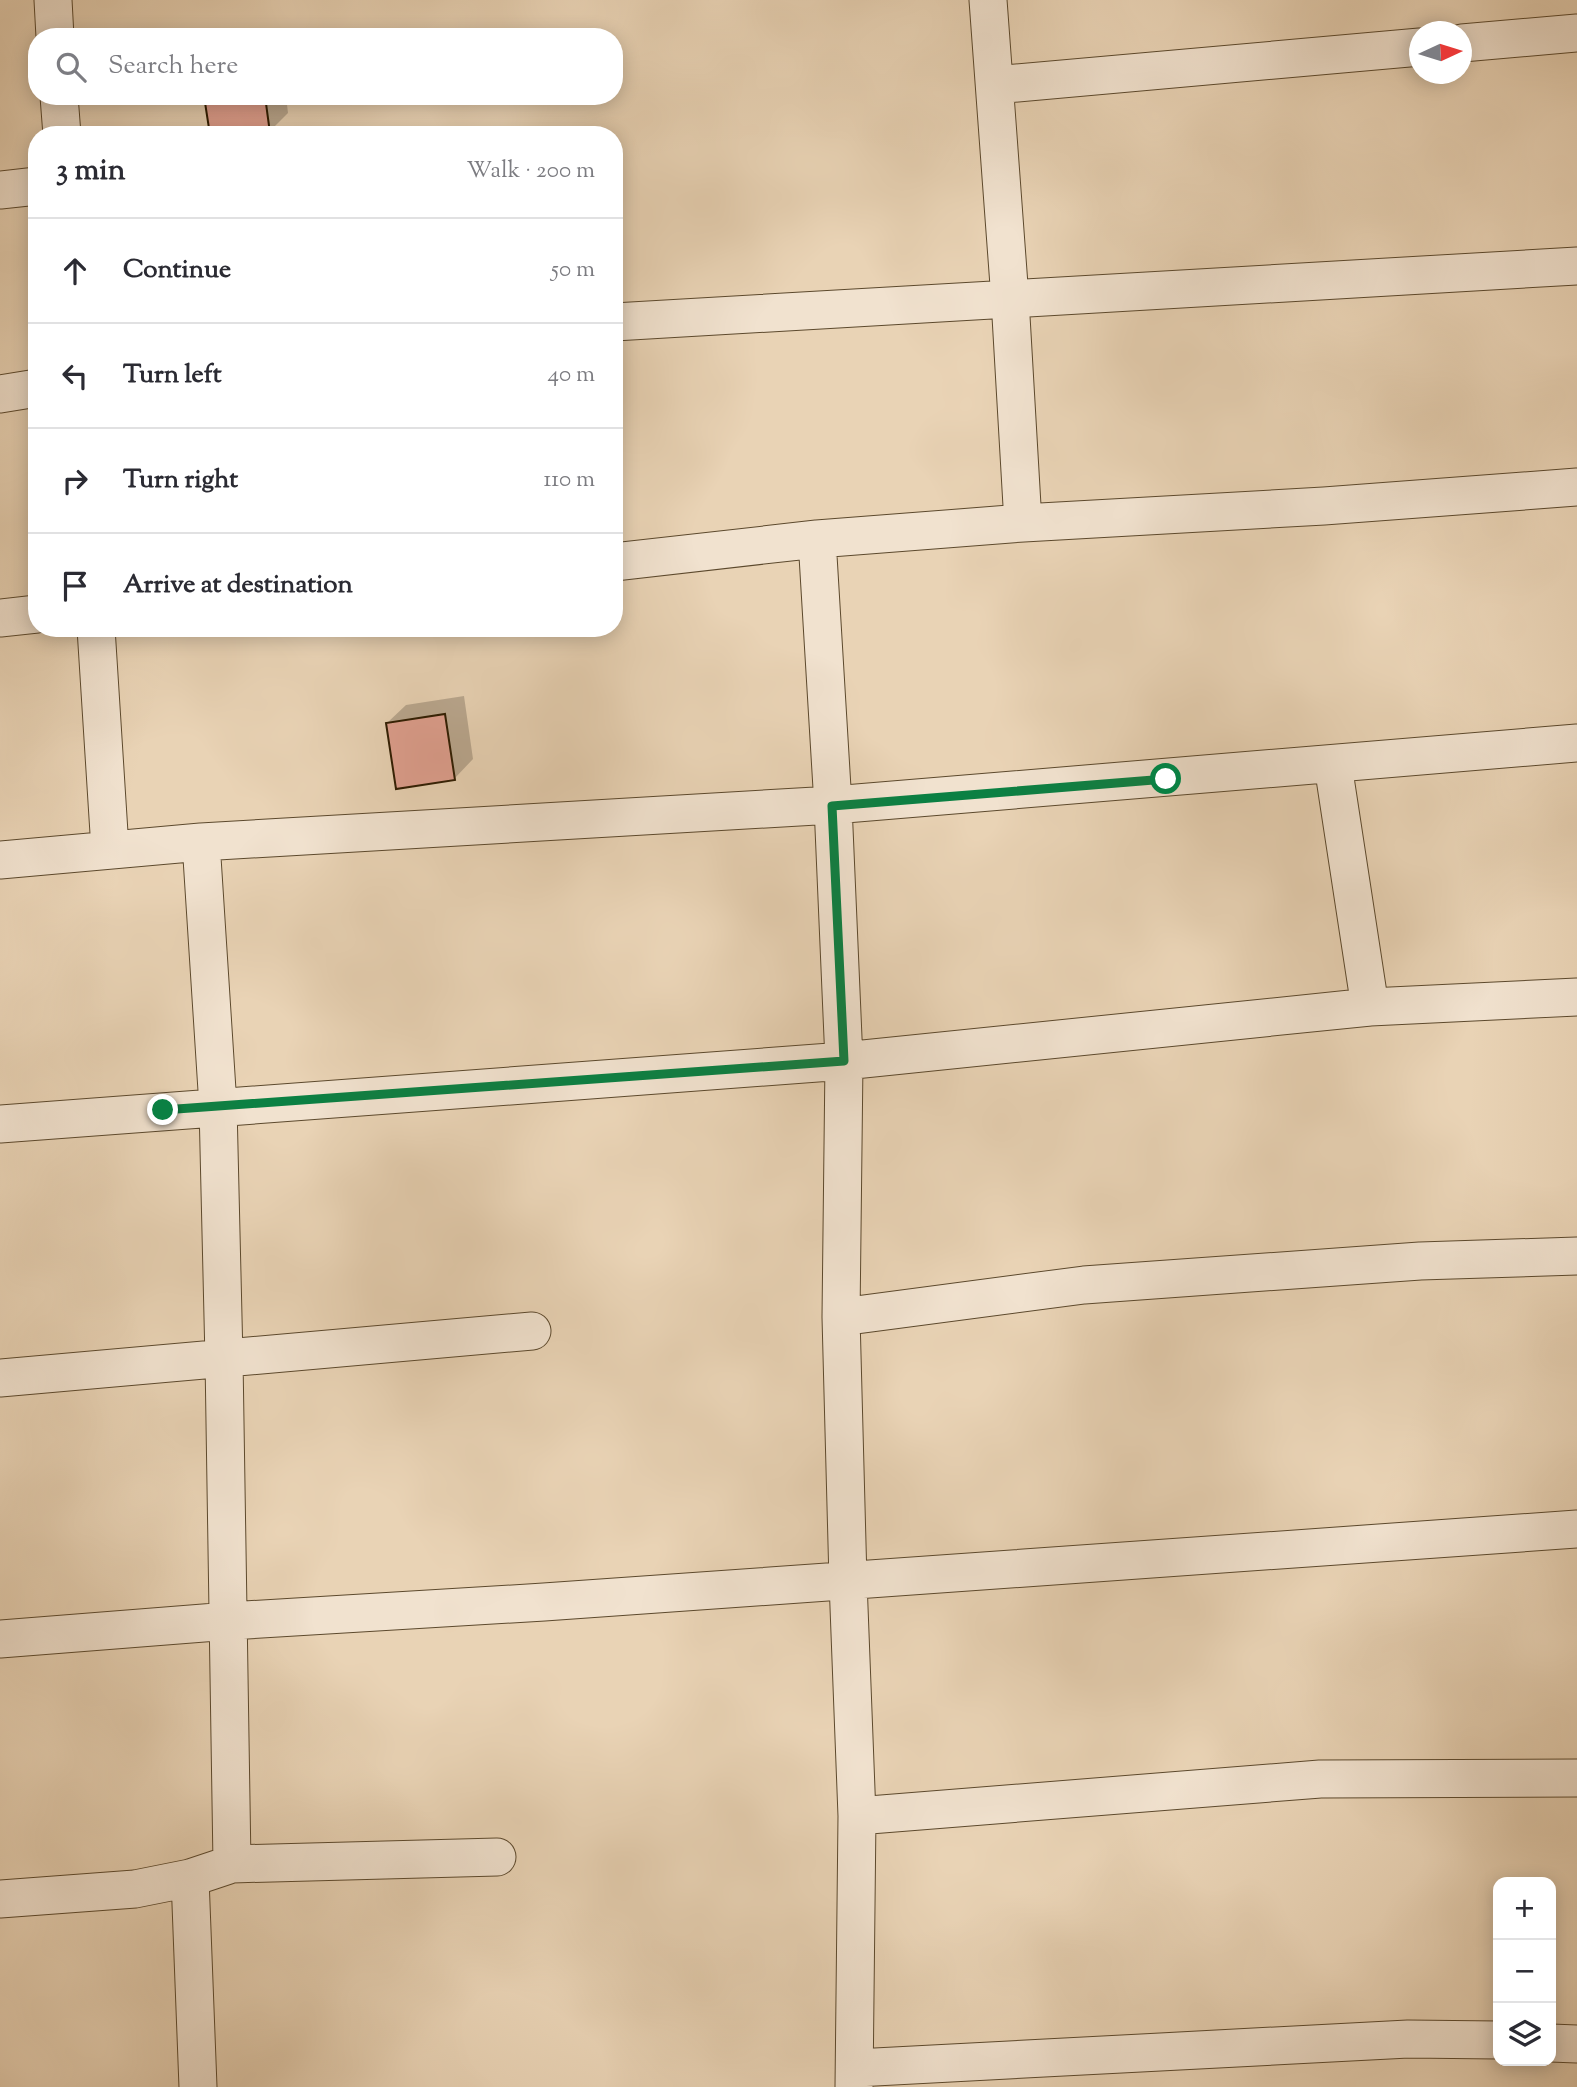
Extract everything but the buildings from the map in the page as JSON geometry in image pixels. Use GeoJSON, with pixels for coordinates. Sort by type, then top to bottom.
{"type":"FeatureCollection","features":[{"type":"Feature","properties":{"kind":"street"},"geometry":{"type":"LineString","coordinates":[[53,0],[55,28]]}},
{"type":"Feature","properties":{"kind":"street"},"geometry":{"type":"LineString","coordinates":[[988,0],[1023,523]]}},
{"type":"Feature","properties":{"kind":"street"},"geometry":{"type":"LineString","coordinates":[[1472,42],[1577,33]]}},
{"type":"Feature","properties":{"kind":"street"},"geometry":{"type":"LineString","coordinates":[[995,85],[1409,48]]}},
{"type":"Feature","properties":{"kind":"street"},"geometry":{"type":"LineString","coordinates":[[60,105],[62,126]]}},
{"type":"Feature","properties":{"kind":"street"},"geometry":{"type":"LineString","coordinates":[[0,190],[28,187]]}},
{"type":"Feature","properties":{"kind":"street"},"geometry":{"type":"LineString","coordinates":[[623,321],[1577,266]]}},
{"type":"Feature","properties":{"kind":"street"},"geometry":{"type":"LineString","coordinates":[[0,394],[28,389]]}},
{"type":"Feature","properties":{"kind":"street"},"geometry":{"type":"LineString","coordinates":[[623,561],[817,539],[1023,523],[1324,506],[1577,487]]}},
{"type":"Feature","properties":{"kind":"street"},"geometry":{"type":"LineString","coordinates":[[817,539],[844,1061],[841,1317],[858,1816],[855,2077],[1408,2039],[1493,2040]]}},
{"type":"Feature","properties":{"kind":"street"},"geometry":{"type":"LineString","coordinates":[[0,618],[28,615]]}},
{"type":"Feature","properties":{"kind":"street"},"geometry":{"type":"LineString","coordinates":[[97,637],[110,849]]}},
{"type":"Feature","properties":{"kind":"street"},"geometry":{"type":"LineString","coordinates":[[0,860],[201,842],[832,806],[1577,743]]}},
{"type":"Feature","properties":{"kind":"street"},"geometry":{"type":"LineString","coordinates":[[1333,765],[1370,1007]]}},
{"type":"Feature","properties":{"kind":"street"},"geometry":{"type":"LineString","coordinates":[[201,842],[218,1106],[232,1864]]}},
{"type":"Feature","properties":{"kind":"street"},"geometry":{"type":"LineString","coordinates":[[0,1124],[844,1061],[1370,1007],[1577,997]]}},
{"type":"Feature","properties":{"kind":"street"},"geometry":{"type":"LineString","coordinates":[[841,1317],[1084,1285],[1420,1261],[1577,1256]]}},
{"type":"Feature","properties":{"kind":"street"},"geometry":{"type":"LineString","coordinates":[[0,1378],[532,1331]]}},
{"type":"Feature","properties":{"kind":"street"},"geometry":{"type":"LineString","coordinates":[[0,1639],[229,1620],[848,1581],[1577,1529]]}},
{"type":"Feature","properties":{"kind":"street"},"geometry":{"type":"LineString","coordinates":[[858,1816],[1320,1779],[1577,1778]]}},
{"type":"Feature","properties":{"kind":"street"},"geometry":{"type":"LineString","coordinates":[[0,1899],[135,1889],[190,1878],[232,1864],[498,1857]]}},
{"type":"Feature","properties":{"kind":"street"},"geometry":{"type":"LineString","coordinates":[[190,1878],[198,2087]]}},
{"type":"Feature","properties":{"kind":"street"},"geometry":{"type":"LineString","coordinates":[[1556,2043],[1577,2044]]}},
{"type":"Feature","properties":{"kind":"route"},"geometry":{"type":"LineString","coordinates":[[163,1110],[844,1061],[832,806],[1166,779]]}}]}
